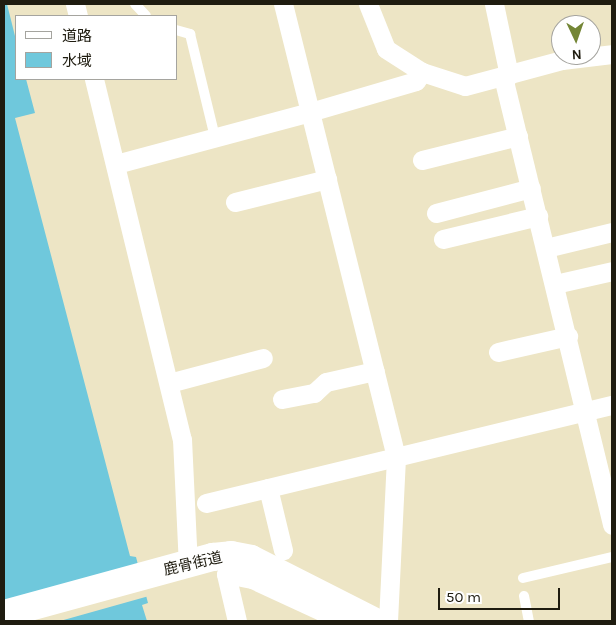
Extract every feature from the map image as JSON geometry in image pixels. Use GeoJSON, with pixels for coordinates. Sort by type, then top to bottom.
{"type":"FeatureCollection","features":[{"type":"Feature","properties":{"kind":"street"},"geometry":{"type":"LineString","coordinates":[[283,4],[396,458],[388,621]]}},
{"type":"Feature","properties":{"kind":"street"},"geometry":{"type":"LineString","coordinates":[[368,4],[386,49],[422,72],[465,86],[562,60],[612,58]]}},
{"type":"Feature","properties":{"kind":"street"},"geometry":{"type":"LineString","coordinates":[[494,4],[518,136],[587,412],[612,526]]}},
{"type":"Feature","properties":{"kind":"street"},"geometry":{"type":"LineString","coordinates":[[116,164],[310,112],[416,81],[422,72]]}},
{"type":"Feature","properties":{"kind":"street"},"geometry":{"type":"LineString","coordinates":[[94,80],[182,439],[181,566]]}},
{"type":"Feature","properties":{"kind":"street"},"geometry":{"type":"LineString","coordinates":[[422,160],[518,136]]}},
{"type":"Feature","properties":{"kind":"street"},"geometry":{"type":"LineString","coordinates":[[235,202],[327,179]]}},
{"type":"Feature","properties":{"kind":"street"},"geometry":{"type":"LineString","coordinates":[[436,213],[531,188]]}},
{"type":"Feature","properties":{"kind":"street"},"geometry":{"type":"LineString","coordinates":[[443,239],[538,216]]}},
{"type":"Feature","properties":{"kind":"street"},"geometry":{"type":"LineString","coordinates":[[546,248],[612,232]]}},
{"type":"Feature","properties":{"kind":"street"},"geometry":{"type":"LineString","coordinates":[[555,284],[612,271]]}},
{"type":"Feature","properties":{"kind":"street"},"geometry":{"type":"LineString","coordinates":[[498,352],[568,336]]}},
{"type":"Feature","properties":{"kind":"street"},"geometry":{"type":"LineString","coordinates":[[169,383],[263,358]]}},
{"type":"Feature","properties":{"kind":"street"},"geometry":{"type":"LineString","coordinates":[[282,399],[314,392],[326,382],[375,371]]}},
{"type":"Feature","properties":{"kind":"street"},"geometry":{"type":"LineString","coordinates":[[206,503],[612,405]]}},
{"type":"Feature","properties":{"kind":"street"},"geometry":{"type":"LineString","coordinates":[[268,488],[283,550]]}},
{"type":"Feature","properties":{"kind":"street","name":"鹿骨街道"},"geometry":{"type":"LineString","coordinates":[[4,614],[222,556],[251,559],[373,621]]}},
{"type":"Feature","properties":{"kind":"street"},"geometry":{"type":"LineString","coordinates":[[237,621],[226,574],[252,579],[342,621]]}},
{"type":"Feature","properties":{"kind":"lane"},"geometry":{"type":"LineString","coordinates":[[134,4],[145,15]]}},
{"type":"Feature","properties":{"kind":"lane"},"geometry":{"type":"LineString","coordinates":[[178,31],[190,34],[215,137]]}},
{"type":"Feature","properties":{"kind":"lane"},"geometry":{"type":"LineString","coordinates":[[523,578],[612,557]]}},
{"type":"Feature","properties":{"kind":"lane"},"geometry":{"type":"LineString","coordinates":[[524,596],[530,621]]}},
{"type":"Feature","properties":{"kind":"water"},"geometry":{"type":"Polygon","coordinates":[[[4,4],[7,4],[15,36],[15,80],[26,80],[35,113],[15,118],[130,556],[136,557],[148,603],[142,605],[147,621],[4,621],[4,4]]]}},
{"type":"Feature","properties":{"kind":"pier"},"geometry":{"type":"Polygon","coordinates":[[[141,568],[149,596],[60,621],[4,621],[141,568]]]}}]}
